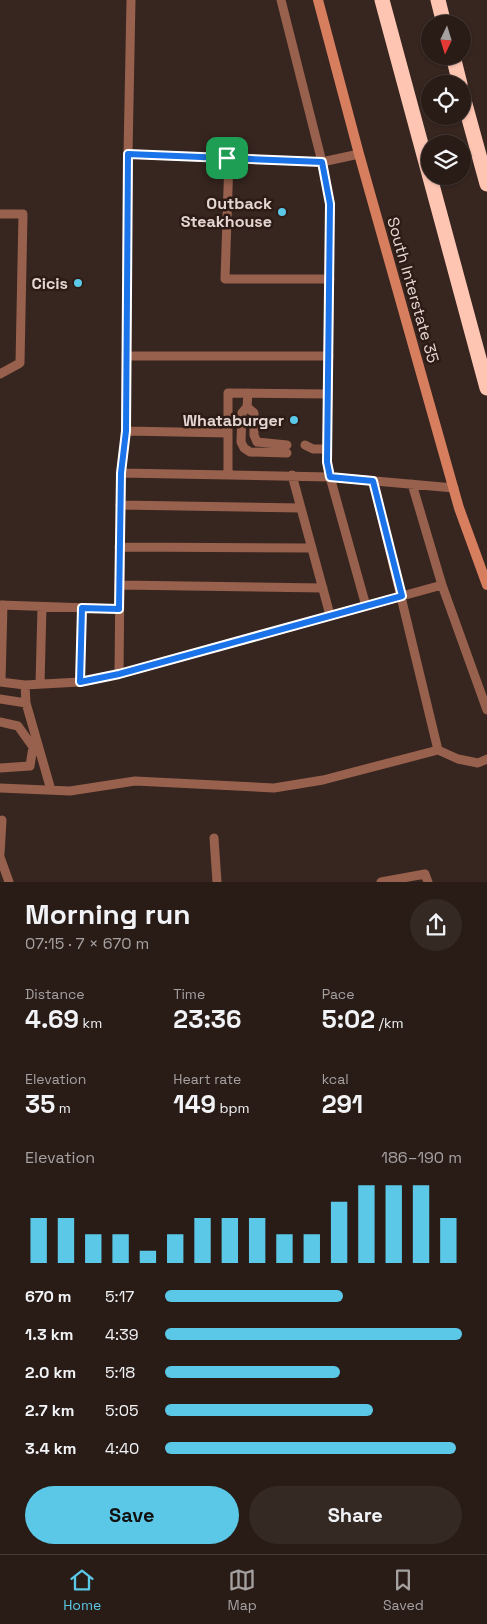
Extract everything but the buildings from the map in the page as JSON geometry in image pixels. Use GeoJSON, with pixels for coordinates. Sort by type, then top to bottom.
{"type":"FeatureCollection","features":[{"type":"Feature","properties":{"kind":"highway"},"geometry":{"type":"LineString","coordinates":[[382,0],[487,388]]}},
{"type":"Feature","properties":{"kind":"highway"},"geometry":{"type":"LineString","coordinates":[[438,0],[442,15]]}},
{"type":"Feature","properties":{"kind":"highway"},"geometry":{"type":"LineString","coordinates":[[471,125],[487,184]]}},
{"type":"Feature","properties":{"kind":"main road","name":"South Interstate 35"},"geometry":{"type":"LineString","coordinates":[[318,0],[359,154],[454,488],[487,585]]}},
{"type":"Feature","properties":{"kind":"lane"},"geometry":{"type":"LineString","coordinates":[[119,674],[120,505],[121,473],[126,431],[131,0]]}},
{"type":"Feature","properties":{"kind":"lane"},"geometry":{"type":"LineString","coordinates":[[281,0],[322,162],[330,204],[327,449],[330,477],[366,606]]}},
{"type":"Feature","properties":{"kind":"lane"},"geometry":{"type":"LineString","coordinates":[[128,154],[322,162],[359,154]]}},
{"type":"Feature","properties":{"kind":"lane"},"geometry":{"type":"LineString","coordinates":[[229,159],[225,279],[330,279]]}},
{"type":"Feature","properties":{"kind":"lane"},"geometry":{"type":"LineString","coordinates":[[0,214],[23,214],[20,364],[0,374]]}},
{"type":"Feature","properties":{"kind":"lane"},"geometry":{"type":"LineString","coordinates":[[127,356],[329,356]]}},
{"type":"Feature","properties":{"kind":"lane"},"geometry":{"type":"LineString","coordinates":[[228,474],[228,393],[328,394]]}},
{"type":"Feature","properties":{"kind":"lane"},"geometry":{"type":"LineString","coordinates":[[247,407],[254,413],[254,435],[257,442],[287,449],[250,452],[244,448],[241,442],[242,413],[247,407],[248,393]]}},
{"type":"Feature","properties":{"kind":"lane"},"geometry":{"type":"LineString","coordinates":[[126,431],[228,433]]}},
{"type":"Feature","properties":{"kind":"lane"},"geometry":{"type":"LineString","coordinates":[[308,449],[327,449]]}},
{"type":"Feature","properties":{"kind":"lane"},"geometry":{"type":"LineString","coordinates":[[121,473],[292,475],[454,488]]}},
{"type":"Feature","properties":{"kind":"lane"},"geometry":{"type":"LineString","coordinates":[[292,475],[330,615]]}},
{"type":"Feature","properties":{"kind":"lane"},"geometry":{"type":"LineString","coordinates":[[373,481],[438,750]]}},
{"type":"Feature","properties":{"kind":"lane"},"geometry":{"type":"LineString","coordinates":[[412,484],[442,585],[487,710]]}},
{"type":"Feature","properties":{"kind":"lane"},"geometry":{"type":"LineString","coordinates":[[120,505],[301,508]]}},
{"type":"Feature","properties":{"kind":"lane"},"geometry":{"type":"LineString","coordinates":[[119,547],[312,548]]}},
{"type":"Feature","properties":{"kind":"lane"},"geometry":{"type":"LineString","coordinates":[[119,609],[2,606],[1,682],[25,685],[80,682],[119,674],[442,585]]}},
{"type":"Feature","properties":{"kind":"lane"},"geometry":{"type":"LineString","coordinates":[[119,586],[323,588]]}},
{"type":"Feature","properties":{"kind":"lane"},"geometry":{"type":"LineString","coordinates":[[40,684],[42,607]]}},
{"type":"Feature","properties":{"kind":"lane"},"geometry":{"type":"LineString","coordinates":[[80,682],[82,608]]}},
{"type":"Feature","properties":{"kind":"lane"},"geometry":{"type":"LineString","coordinates":[[25,685],[26,703],[51,790]]}},
{"type":"Feature","properties":{"kind":"lane"},"geometry":{"type":"LineString","coordinates":[[0,699],[26,703]]}},
{"type":"Feature","properties":{"kind":"lane"},"geometry":{"type":"LineString","coordinates":[[0,722],[18,726],[33,748],[30,766],[0,768]]}},
{"type":"Feature","properties":{"kind":"lane"},"geometry":{"type":"LineString","coordinates":[[0,788],[70,791],[135,781],[274,788],[323,780],[438,750],[458,758],[478,762],[487,759]]}},
{"type":"Feature","properties":{"kind":"lane"},"geometry":{"type":"LineString","coordinates":[[2,820],[0,856],[9,882]]}},
{"type":"Feature","properties":{"kind":"lane"},"geometry":{"type":"LineString","coordinates":[[214,838],[217,882]]}},
{"type":"Feature","properties":{"kind":"lane"},"geometry":{"type":"LineString","coordinates":[[381,882],[425,874],[428,882]]}},
{"type":"Feature","properties":{"kind":"place","name":"Outback Steakhouse"},"geometry":{"type":"Point","coordinates":[282,212]}},
{"type":"Feature","properties":{"kind":"place","name":"Cicis"},"geometry":{"type":"Point","coordinates":[78,283]}},
{"type":"Feature","properties":{"kind":"place","name":"Whataburger"},"geometry":{"type":"Point","coordinates":[294,420]}},
{"type":"Feature","properties":{"kind":"route"},"geometry":{"type":"LineString","coordinates":[[128,154],[227,158],[322,162],[330,204],[327,462],[330,477],[373,481],[402,596],[119,674],[80,682],[82,608],[119,609],[121,473],[126,431],[128,154]]}}]}
